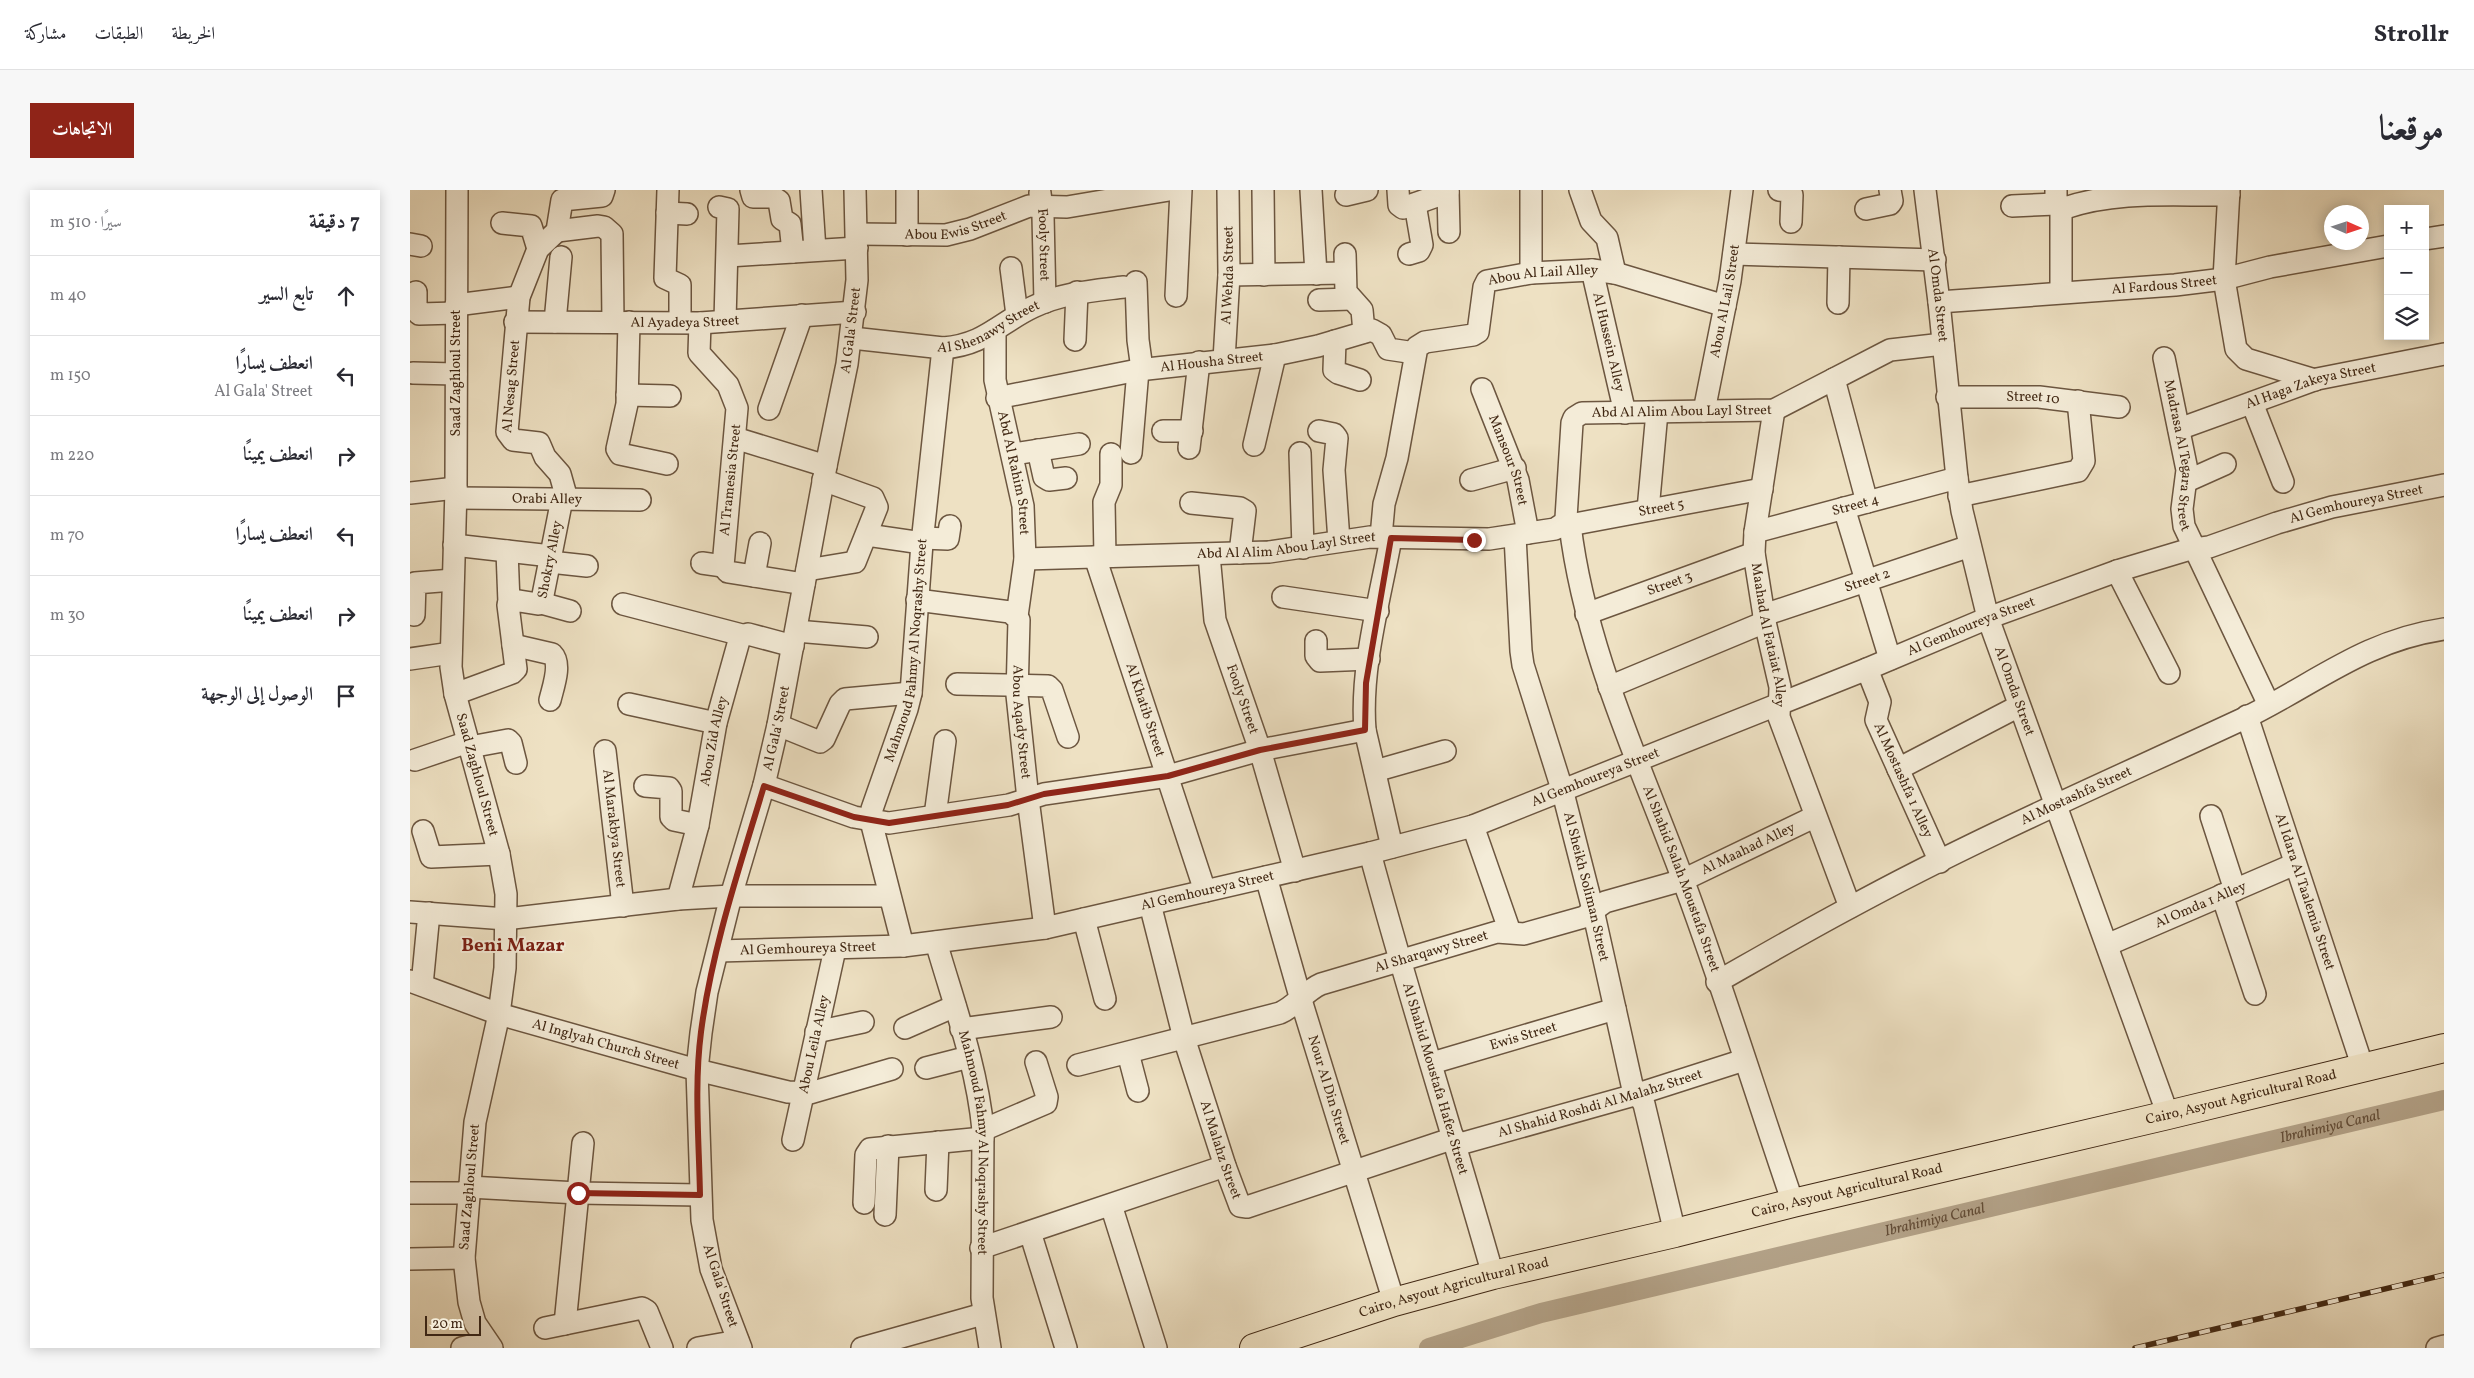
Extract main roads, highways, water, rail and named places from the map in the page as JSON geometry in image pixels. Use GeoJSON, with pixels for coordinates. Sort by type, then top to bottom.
{"type":"FeatureCollection","features":[{"type":"Feature","properties":{"kind":"highway","name":"Cairo, Asyout Agricultural Road"},"geometry":{"type":"LineString","coordinates":[[1254,1348],[1394,1302],[1493,1275],[1675,1234],[1793,1203],[2444,1048]]}},
{"type":"Feature","properties":{"kind":"waterway","name":"Ibrahimiya Canal"},"geometry":{"type":"LineString","coordinates":[[1429,1348],[1541,1313],[2444,1100]]}},
{"type":"Feature","properties":{"kind":"railway"},"geometry":{"type":"LineString","coordinates":[[2135,1348],[2444,1275]]}},
{"type":"Feature","properties":{"kind":"district","name":"Beni Mazar"},"geometry":{"type":"Point","coordinates":[513,946]}}]}
